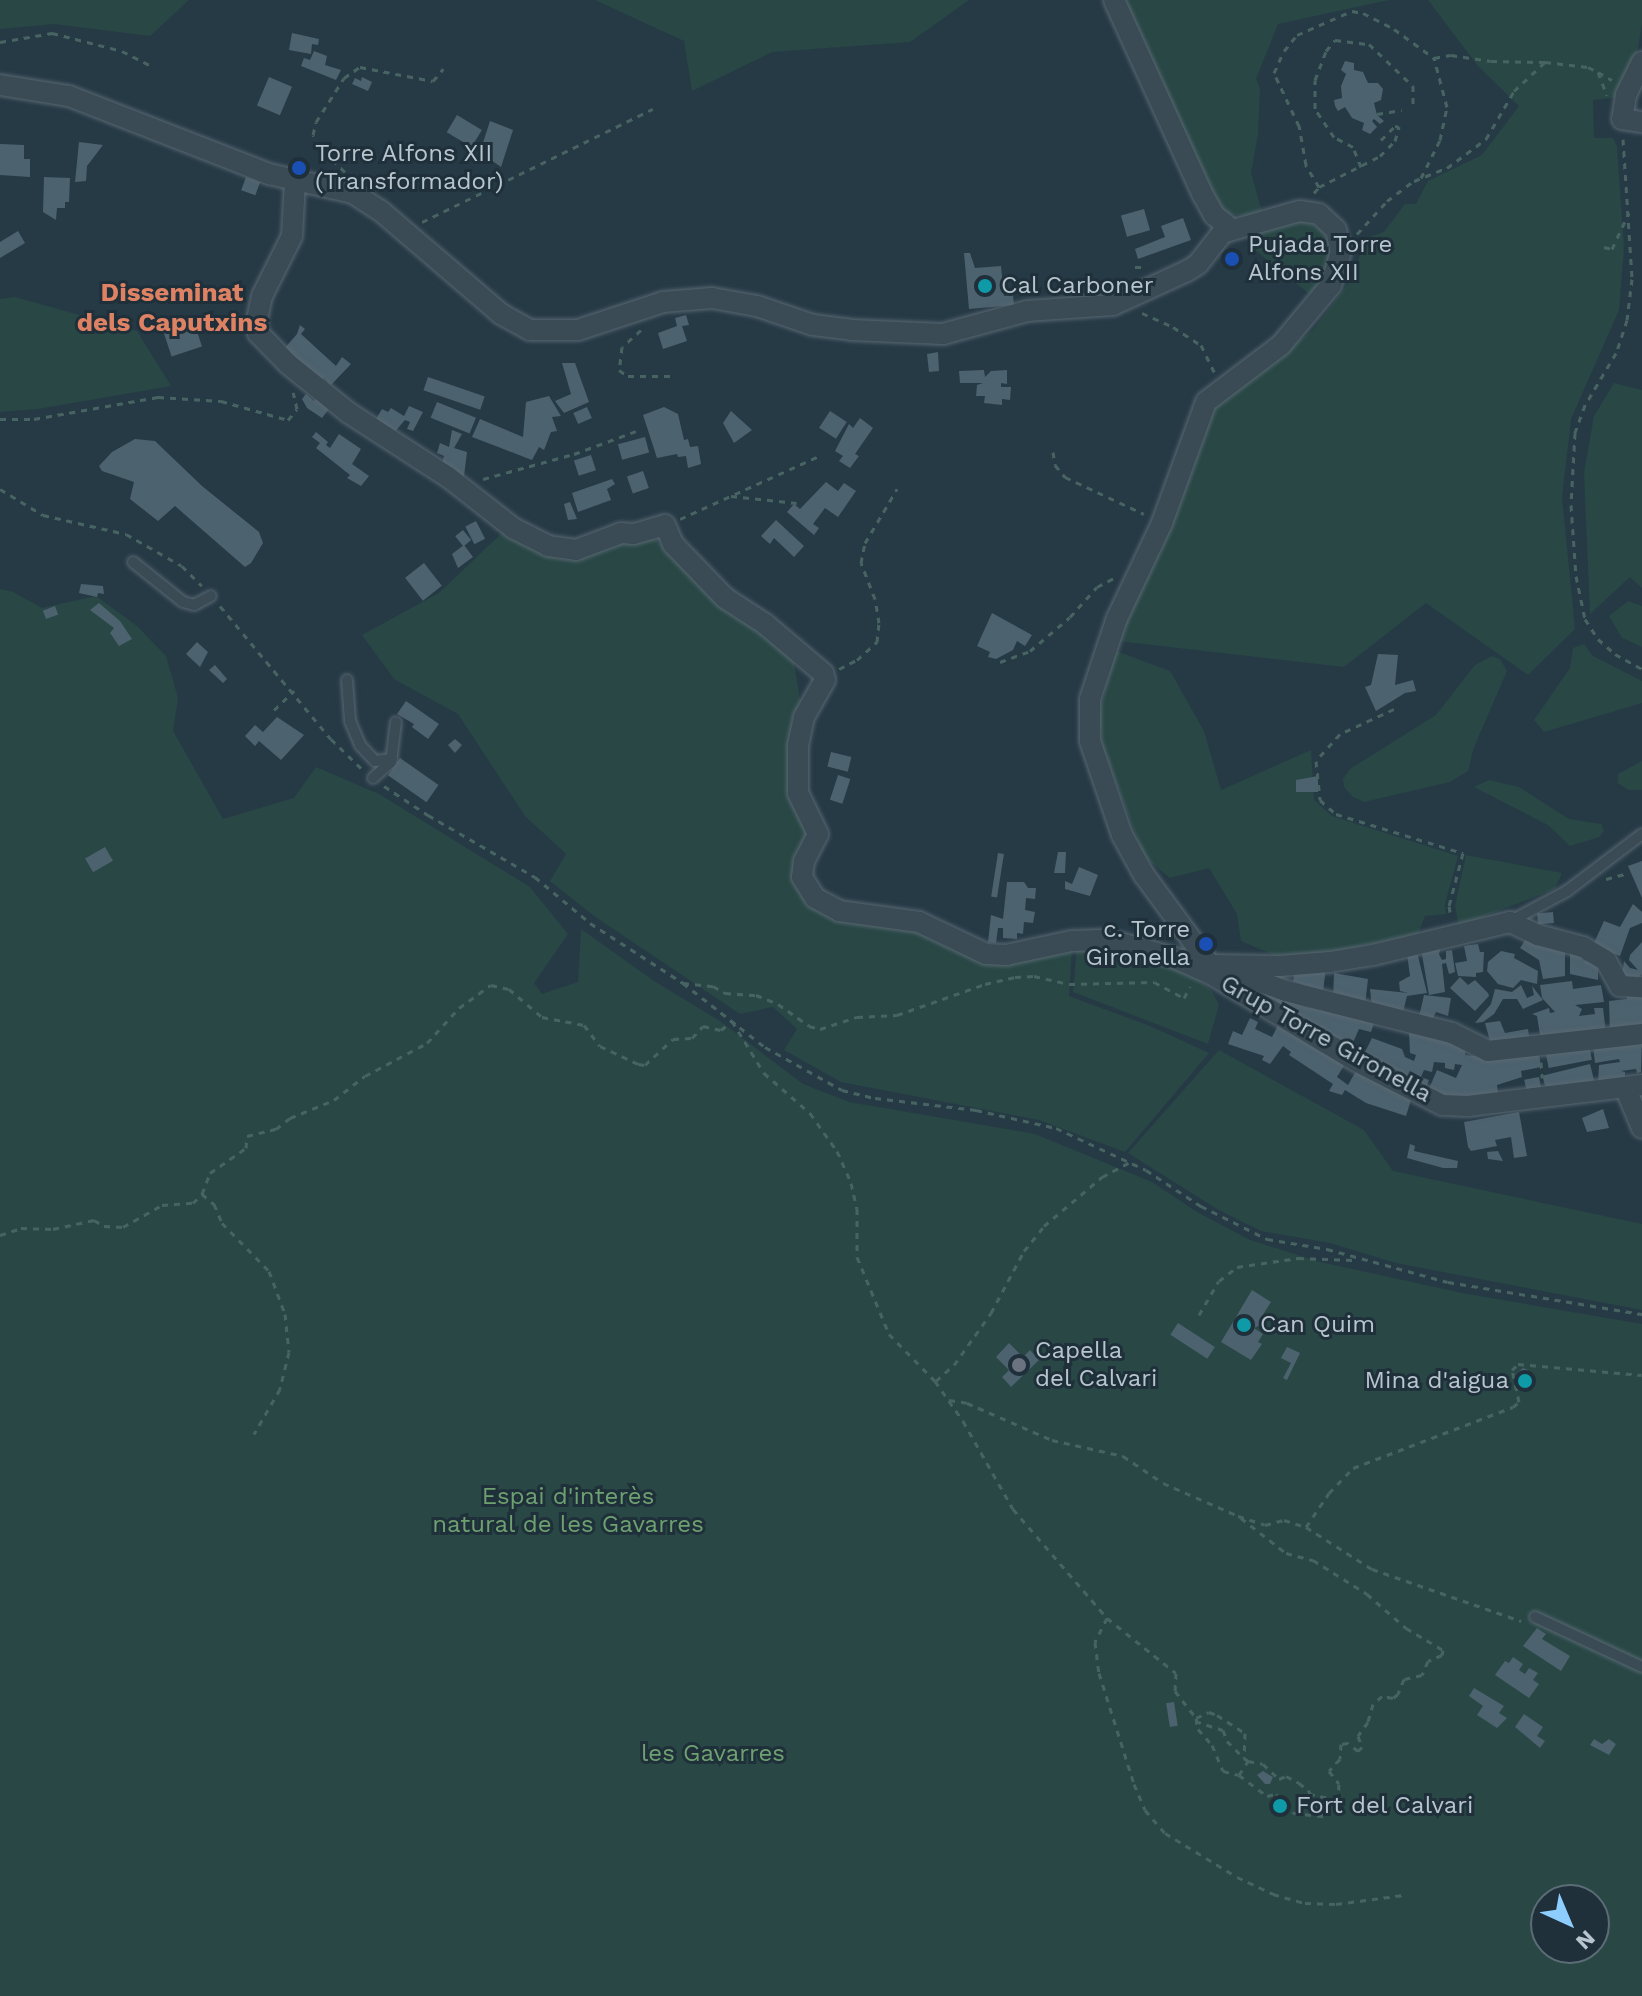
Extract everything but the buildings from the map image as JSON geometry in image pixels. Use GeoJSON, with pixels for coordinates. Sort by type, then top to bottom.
{"type":"FeatureCollection","features":[{"type":"Feature","properties":{"kind":"street"},"geometry":{"type":"LineString","coordinates":[[1114,0],[1203,195],[1214,215],[1231,229]]}},
{"type":"Feature","properties":{"kind":"street"},"geometry":{"type":"LineString","coordinates":[[1632,121],[1626,95],[1642,62]]}},
{"type":"Feature","properties":{"kind":"street"},"geometry":{"type":"LineString","coordinates":[[0,85],[69,96],[295,182],[339,188],[366,201],[501,314],[530,330],[578,330],[653,304],[712,298],[757,306],[813,325],[932,335],[1027,311],[1098,308],[1128,299],[1198,264],[1222,233],[1231,229],[1300,211],[1319,214],[1330,222],[1341,251],[1331,285],[1281,345],[1220,389],[1201,412],[1162,523],[1136,574],[1101,660],[1090,699],[1090,741],[1133,857],[1206,969]]}},
{"type":"Feature","properties":{"kind":"street"},"geometry":{"type":"LineString","coordinates":[[295,182],[292,236],[262,296],[257,320],[258,333],[288,364],[349,413],[448,477],[513,528],[562,550],[576,550],[621,533],[634,534],[665,525],[673,544],[725,598],[765,624],[825,676],[822,689],[804,717],[798,746],[798,793],[818,834],[804,861],[802,877],[815,898],[839,911],[919,922],[986,954],[1006,955],[1072,941],[1109,940],[1206,969]]}},
{"type":"Feature","properties":{"kind":"street"},"geometry":{"type":"LineString","coordinates":[[1510,922],[1538,935],[1583,947],[1606,961],[1620,986],[1642,987]]}},
{"type":"Feature","properties":{"kind":"street","name":"Grup Torre Gironella"},"geometry":{"type":"LineString","coordinates":[[1206,969],[1330,962],[1510,922]]}},
{"type":"Feature","properties":{"kind":"street","name":"Grup Torre Gironella"},"geometry":{"type":"LineString","coordinates":[[1206,969],[1452,1033],[1488,1051],[1642,1034]]}},
{"type":"Feature","properties":{"kind":"street","name":"Grup Torre Gironella"},"geometry":{"type":"LineString","coordinates":[[1206,969],[1356,1061],[1442,1105],[1468,1106],[1634,1086]]}},
{"type":"Feature","properties":{"kind":"street"},"geometry":{"type":"LineString","coordinates":[[1634,1086],[1642,1128]]}},
{"type":"Feature","properties":{"kind":"lane"},"geometry":{"type":"LineString","coordinates":[[133,562],[183,602],[194,605],[211,596]]}},
{"type":"Feature","properties":{"kind":"lane"},"geometry":{"type":"LineString","coordinates":[[347,680],[350,721],[360,745],[375,761],[392,759]]}},
{"type":"Feature","properties":{"kind":"lane"},"geometry":{"type":"LineString","coordinates":[[373,778],[392,759],[392,734],[396,722]]}},
{"type":"Feature","properties":{"kind":"lane"},"geometry":{"type":"LineString","coordinates":[[1510,922],[1567,891],[1642,834]]}},
{"type":"Feature","properties":{"kind":"lane"},"geometry":{"type":"LineString","coordinates":[[1532,1620],[1642,1667]]}},
{"type":"Feature","properties":{"kind":"path"},"geometry":{"type":"LineString","coordinates":[[1319,187],[1306,165],[1299,126],[1274,73],[1284,51],[1297,35],[1338,14],[1363,13],[1418,44],[1434,58],[1447,107],[1440,140],[1421,178]]}},
{"type":"Feature","properties":{"kind":"path"},"geometry":{"type":"LineString","coordinates":[[0,42],[52,33],[122,51],[154,67]]}},
{"type":"Feature","properties":{"kind":"path"},"geometry":{"type":"LineString","coordinates":[[1361,167],[1353,147],[1334,137],[1315,109],[1315,80],[1326,51],[1335,40],[1369,44],[1413,86],[1413,104]]}},
{"type":"Feature","properties":{"kind":"path"},"geometry":{"type":"LineString","coordinates":[[1434,58],[1451,55],[1491,61],[1588,67],[1598,72],[1632,121],[1629,213],[1632,279],[1627,320],[1616,353],[1585,405],[1575,433],[1571,505],[1576,576],[1585,619],[1598,639],[1615,654],[1642,669]]}},
{"type":"Feature","properties":{"kind":"path"},"geometry":{"type":"LineString","coordinates":[[1341,251],[1387,201],[1421,178],[1447,168],[1486,139],[1514,91],[1545,62]]}},
{"type":"Feature","properties":{"kind":"path"},"geometry":{"type":"LineString","coordinates":[[366,201],[359,187],[319,147],[313,135],[316,122],[344,78],[356,67],[433,81],[443,69]]}},
{"type":"Feature","properties":{"kind":"path"},"geometry":{"type":"LineString","coordinates":[[407,234],[426,219],[653,109]]}},
{"type":"Feature","properties":{"kind":"path"},"geometry":{"type":"LineString","coordinates":[[1377,114],[1402,110]]}},
{"type":"Feature","properties":{"kind":"path"},"geometry":{"type":"LineString","coordinates":[[1300,211],[1319,187],[1361,167],[1391,146],[1399,127],[1395,126],[1381,140]]}},
{"type":"Feature","properties":{"kind":"path"},"geometry":{"type":"LineString","coordinates":[[1604,247],[1612,249],[1629,213]]}},
{"type":"Feature","properties":{"kind":"path"},"geometry":{"type":"LineString","coordinates":[[1128,299],[1136,310],[1173,327],[1201,345],[1213,364],[1220,389]]}},
{"type":"Feature","properties":{"kind":"path"},"geometry":{"type":"LineString","coordinates":[[646,328],[622,347],[619,370],[628,376],[675,376]]}},
{"type":"Feature","properties":{"kind":"path"},"geometry":{"type":"LineString","coordinates":[[0,419],[34,419],[158,397],[221,401],[288,420],[297,409],[288,364]]}},
{"type":"Feature","properties":{"kind":"path"},"geometry":{"type":"LineString","coordinates":[[448,477],[474,482],[639,430]]}},
{"type":"Feature","properties":{"kind":"path"},"geometry":{"type":"LineString","coordinates":[[1053,452],[1055,465],[1065,477],[1162,523]]}},
{"type":"Feature","properties":{"kind":"path"},"geometry":{"type":"LineString","coordinates":[[665,525],[819,456]]}},
{"type":"Feature","properties":{"kind":"path"},"geometry":{"type":"LineString","coordinates":[[825,676],[857,660],[877,642],[879,623],[875,599],[861,563],[865,543],[897,489]]}},
{"type":"Feature","properties":{"kind":"path"},"geometry":{"type":"LineString","coordinates":[[727,496],[797,503]]}},
{"type":"Feature","properties":{"kind":"path"},"geometry":{"type":"LineString","coordinates":[[1000,662],[1030,651],[1070,617],[1106,580],[1136,574]]}},
{"type":"Feature","properties":{"kind":"path"},"geometry":{"type":"LineString","coordinates":[[274,710],[294,691],[331,739],[373,778],[440,823],[535,877],[590,923],[683,983],[765,1047],[842,1090],[1025,1119],[1079,1137],[1156,1175],[1201,1206],[1257,1236],[1327,1249],[1365,1262],[1448,1282],[1642,1314]]}},
{"type":"Feature","properties":{"kind":"path"},"geometry":{"type":"LineString","coordinates":[[1394,709],[1340,734],[1316,761],[1320,800],[1336,814],[1463,853],[1449,906],[1454,936]]}},
{"type":"Feature","properties":{"kind":"path"},"geometry":{"type":"LineString","coordinates":[[683,983],[713,986],[725,993],[756,995],[778,1004],[809,1026],[820,1029],[857,1017],[897,1015],[985,984],[1015,977],[1034,976],[1069,984],[1154,982],[1184,998],[1206,969]]}},
{"type":"Feature","properties":{"kind":"path"},"geometry":{"type":"LineString","coordinates":[[0,1235],[21,1228],[53,1229],[94,1220],[104,1226],[123,1227],[162,1205],[183,1206],[202,1194],[210,1173],[246,1148],[247,1136],[276,1129],[290,1118],[334,1100],[365,1076],[427,1043],[459,1008],[491,985],[509,989],[542,1017],[584,1025],[600,1046],[638,1064],[645,1065],[673,1039],[692,1038],[703,1026],[721,1030],[732,1021]]}},
{"type":"Feature","properties":{"kind":"path"},"geometry":{"type":"LineString","coordinates":[[732,1021],[764,1073],[810,1113],[837,1151],[857,1208],[857,1257],[889,1334],[935,1381],[949,1400],[1013,1509],[1107,1618],[1176,1673],[1175,1691],[1212,1745],[1223,1771],[1239,1775],[1267,1796],[1276,1794],[1293,1813],[1324,1816],[1310,1794],[1289,1777],[1279,1779],[1268,1768],[1246,1760],[1227,1741],[1223,1730],[1196,1720]]}},
{"type":"Feature","properties":{"kind":"path"},"geometry":{"type":"LineString","coordinates":[[1542,1046],[1545,1097]]}},
{"type":"Feature","properties":{"kind":"path"},"geometry":{"type":"LineString","coordinates":[[935,1381],[954,1365],[991,1313],[1024,1251],[1044,1226],[1093,1184],[1128,1163]]}},
{"type":"Feature","properties":{"kind":"path"},"geometry":{"type":"LineString","coordinates":[[202,1194],[214,1204],[222,1223],[269,1271],[285,1314],[289,1352],[280,1389],[254,1434]]}},
{"type":"Feature","properties":{"kind":"path"},"geometry":{"type":"LineString","coordinates":[[1199,1315],[1223,1276],[1237,1267],[1298,1258],[1365,1262]]}},
{"type":"Feature","properties":{"kind":"path"},"geometry":{"type":"LineString","coordinates":[[1306,1527],[1329,1493],[1353,1468],[1519,1402],[1512,1370],[1518,1364],[1642,1375]]}},
{"type":"Feature","properties":{"kind":"path"},"geometry":{"type":"LineString","coordinates":[[949,1400],[967,1403],[1052,1440],[1123,1456],[1163,1483],[1238,1516],[1265,1525],[1284,1520],[1306,1527],[1372,1569],[1532,1620]]}},
{"type":"Feature","properties":{"kind":"path"},"geometry":{"type":"LineString","coordinates":[[1238,1516],[1286,1553],[1313,1560],[1367,1594],[1406,1628],[1443,1650],[1442,1655],[1428,1661],[1422,1675],[1404,1679],[1398,1694],[1382,1696],[1373,1704],[1368,1722],[1358,1736],[1362,1747],[1358,1751],[1348,1743],[1341,1744],[1340,1759],[1329,1771],[1339,1784],[1338,1800],[1310,1794]]}},
{"type":"Feature","properties":{"kind":"path"},"geometry":{"type":"LineString","coordinates":[[1107,1618],[1095,1642],[1099,1673],[1145,1810],[1165,1833],[1237,1877],[1273,1894],[1305,1903],[1336,1904],[1403,1895]]}},
{"type":"Feature","properties":{"kind":"path"},"geometry":{"type":"LineString","coordinates":[[1196,1720],[1209,1712],[1245,1733],[1246,1760],[1239,1775]]}},
{"type":"Feature","properties":{"kind":"green space"},"geometry":{"type":"Polygon","coordinates":[[[0,0],[189,0],[150,36],[54,24],[0,29],[0,0]]]}},
{"type":"Feature","properties":{"kind":"green space"},"geometry":{"type":"Polygon","coordinates":[[[595,0],[969,0],[910,42],[772,52],[692,91],[684,41],[595,0]]]}},
{"type":"Feature","properties":{"kind":"green space"},"geometry":{"type":"Polygon","coordinates":[[[1124,0],[1389,0],[1278,24],[1256,79],[1260,88],[1258,134],[1251,173],[1262,212],[1249,216],[1227,214],[1217,204],[1124,0]]]}},
{"type":"Feature","properties":{"kind":"green space"},"geometry":{"type":"Polygon","coordinates":[[[1428,0],[1642,0],[1642,24],[1634,71],[1618,97],[1593,100],[1594,138],[1613,138],[1617,146],[1624,248],[1619,310],[1571,419],[1562,497],[1575,629],[1528,675],[1426,603],[1344,667],[1118,641],[1214,408],[1313,330],[1351,280],[1366,238],[1384,232],[1405,204],[1416,204],[1428,181],[1482,155],[1519,106],[1478,66],[1428,0]]]}},
{"type":"Feature","properties":{"kind":"green space"},"geometry":{"type":"Polygon","coordinates":[[[1295,222],[1308,222],[1322,231],[1332,249],[1330,272],[1313,297],[1255,250],[1247,235],[1295,222]]]}},
{"type":"Feature","properties":{"kind":"green space"},"geometry":{"type":"Polygon","coordinates":[[[15,297],[137,331],[171,386],[38,409],[0,412],[0,299],[15,297]]]}},
{"type":"Feature","properties":{"kind":"green space"},"geometry":{"type":"Polygon","coordinates":[[[1614,383],[1642,390],[1642,588],[1630,577],[1590,614],[1584,473],[1594,416],[1614,383]]]}},
{"type":"Feature","properties":{"kind":"green space"},"geometry":{"type":"Polygon","coordinates":[[[505,530],[537,547],[652,537],[793,656],[800,700],[794,730],[812,829],[800,889],[873,919],[965,945],[1072,948],[1069,996],[1150,1026],[1209,1053],[1125,1152],[1039,1120],[841,1082],[784,1050],[797,1029],[773,1007],[740,1014],[594,916],[550,881],[566,854],[525,816],[458,714],[394,679],[362,635],[439,593],[505,530]]]}},
{"type":"Feature","properties":{"kind":"green space","name":"Espai d'interès natural de les Gavarres"},"geometry":{"type":"Polygon","coordinates":[[[0,589],[13,592],[42,608],[96,596],[137,626],[166,656],[178,698],[173,731],[223,819],[294,798],[316,767],[379,794],[530,887],[568,934],[534,983],[542,994],[578,982],[581,929],[654,981],[720,1021],[803,1084],[849,1102],[1035,1134],[1152,1182],[1197,1212],[1250,1240],[1320,1262],[1467,1294],[1642,1324],[1642,1996],[0,1996],[0,589]]]}},
{"type":"Feature","properties":{"kind":"green space"},"geometry":{"type":"Polygon","coordinates":[[[1628,601],[1642,606],[1642,647],[1622,638],[1609,616],[1628,601]]]}},
{"type":"Feature","properties":{"kind":"green space"},"geometry":{"type":"Polygon","coordinates":[[[1584,644],[1593,656],[1642,681],[1642,703],[1544,732],[1534,720],[1570,668],[1573,648],[1584,644]]]}},
{"type":"Feature","properties":{"kind":"green space"},"geometry":{"type":"Polygon","coordinates":[[[1116,651],[1170,671],[1204,731],[1221,790],[1311,750],[1314,800],[1332,816],[1458,856],[1445,904],[1446,914],[1425,916],[1418,934],[1324,954],[1276,956],[1241,941],[1237,914],[1209,868],[1170,878],[1144,857],[1102,744],[1099,713],[1116,651]]]}},
{"type":"Feature","properties":{"kind":"green space"},"geometry":{"type":"Polygon","coordinates":[[[1492,656],[1500,659],[1507,671],[1474,747],[1468,771],[1450,782],[1364,802],[1353,797],[1344,787],[1343,779],[1350,769],[1436,715],[1475,665],[1492,656]]]}},
{"type":"Feature","properties":{"kind":"green space"},"geometry":{"type":"Polygon","coordinates":[[[1642,761],[1642,790],[1628,790],[1618,783],[1618,774],[1642,761]]]}},
{"type":"Feature","properties":{"kind":"green space"},"geometry":{"type":"Polygon","coordinates":[[[1489,780],[1519,787],[1569,819],[1601,824],[1604,831],[1599,837],[1570,846],[1548,825],[1474,787],[1489,780]]]}},
{"type":"Feature","properties":{"kind":"green space"},"geometry":{"type":"Polygon","coordinates":[[[1466,855],[1562,873],[1555,889],[1459,926],[1455,906],[1466,855]]]}},
{"type":"Feature","properties":{"kind":"green space"},"geometry":{"type":"Polygon","coordinates":[[[1099,945],[1172,967],[1199,980],[1212,991],[1219,1005],[1208,1044],[1073,992],[1077,946],[1099,945]]]}},
{"type":"Feature","properties":{"kind":"green space"},"geometry":{"type":"Polygon","coordinates":[[[1219,1050],[1364,1130],[1393,1171],[1642,1224],[1642,1310],[1396,1263],[1330,1243],[1261,1231],[1217,1209],[1128,1153],[1219,1050]]]}},
{"type":"Feature","properties":{"kind":"place","name":"Torre Alfons XII (Transformador)"},"geometry":{"type":"Point","coordinates":[299,168]}},
{"type":"Feature","properties":{"kind":"place","name":"Pujada Torre Alfons XII"},"geometry":{"type":"Point","coordinates":[1232,259]}},
{"type":"Feature","properties":{"kind":"place","name":"Cal Carboner"},"geometry":{"type":"Point","coordinates":[985,286]}},
{"type":"Feature","properties":{"kind":"place","name":"c. Torre Gironella"},"geometry":{"type":"Point","coordinates":[1206,944]}},
{"type":"Feature","properties":{"kind":"place","name":"Can Quim"},"geometry":{"type":"Point","coordinates":[1244,1325]}},
{"type":"Feature","properties":{"kind":"place","name":"Capella del Calvari"},"geometry":{"type":"Point","coordinates":[1019,1365]}},
{"type":"Feature","properties":{"kind":"place","name":"Mina d'aigua"},"geometry":{"type":"Point","coordinates":[1525,1381]}},
{"type":"Feature","properties":{"kind":"place","name":"Fort del Calvari"},"geometry":{"type":"Point","coordinates":[1280,1806]}},
{"type":"Feature","properties":{"kind":"district","name":"Disseminat dels Caputxins"},"geometry":{"type":"Point","coordinates":[172,308]}},
{"type":"Feature","properties":{"kind":"park label","name":"les Gavarres"},"geometry":{"type":"Point","coordinates":[713,1754]}}]}
